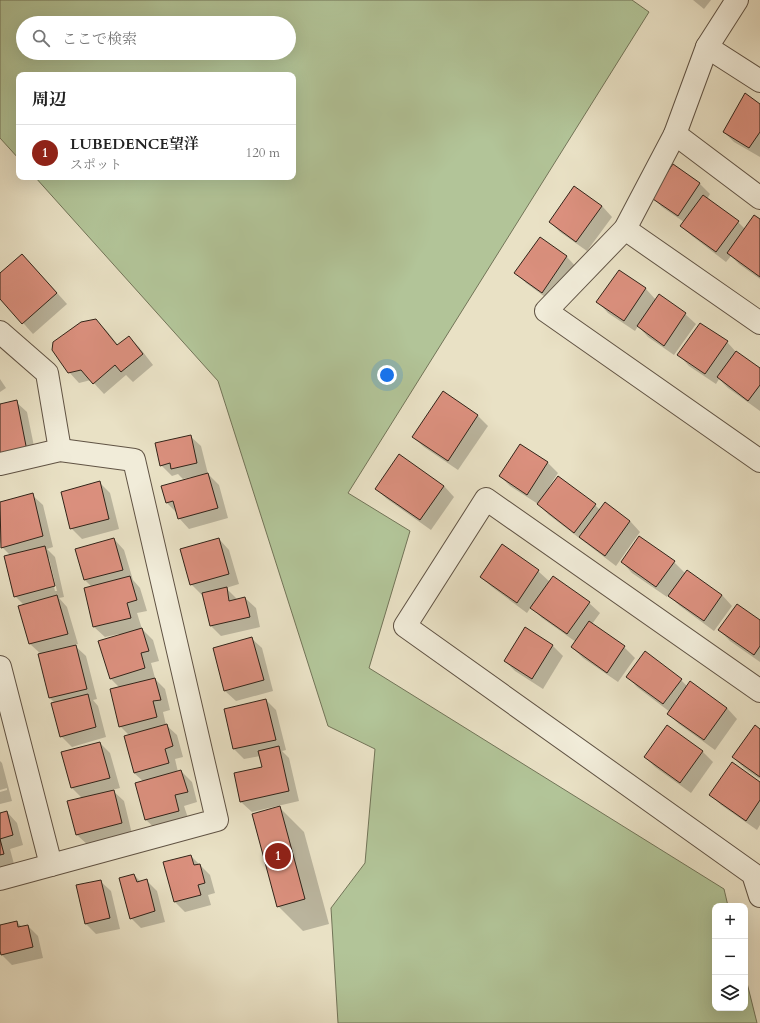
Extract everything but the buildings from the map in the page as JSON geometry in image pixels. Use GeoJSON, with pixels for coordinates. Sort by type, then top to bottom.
{"type":"FeatureCollection","features":[{"type":"Feature","properties":{"kind":"street"},"geometry":{"type":"LineString","coordinates":[[737,0],[707,47],[675,134],[625,229],[546,311],[760,461]]}},
{"type":"Feature","properties":{"kind":"street"},"geometry":{"type":"LineString","coordinates":[[707,47],[760,81]]}},
{"type":"Feature","properties":{"kind":"street"},"geometry":{"type":"LineString","coordinates":[[675,134],[760,198]]}},
{"type":"Feature","properties":{"kind":"street"},"geometry":{"type":"LineString","coordinates":[[625,229],[760,323]]}},
{"type":"Feature","properties":{"kind":"street"},"geometry":{"type":"LineString","coordinates":[[0,332],[47,372],[60,450]]}},
{"type":"Feature","properties":{"kind":"street"},"geometry":{"type":"LineString","coordinates":[[0,464],[60,450],[134,460],[217,820],[0,879]]}},
{"type":"Feature","properties":{"kind":"street"},"geometry":{"type":"LineString","coordinates":[[760,691],[486,499],[405,626],[753,874],[760,896]]}},
{"type":"Feature","properties":{"kind":"street"},"geometry":{"type":"LineString","coordinates":[[0,667],[52,865]]}},
{"type":"Feature","properties":{"kind":"green space"},"geometry":{"type":"Polygon","coordinates":[[[0,0],[632,0],[649,12],[348,493],[410,531],[369,668],[724,889],[727,903],[712,903],[712,1011],[748,1011],[748,987],[757,1023],[338,1023],[331,908],[365,863],[375,749],[328,726],[218,381],[38,180],[296,180],[296,72],[16,72],[16,156],[0,138],[0,0]]]}},
{"type":"Feature","properties":{"kind":"place","name":"LUBEDENCE望洋"},"geometry":{"type":"Point","coordinates":[278,856]}}]}
